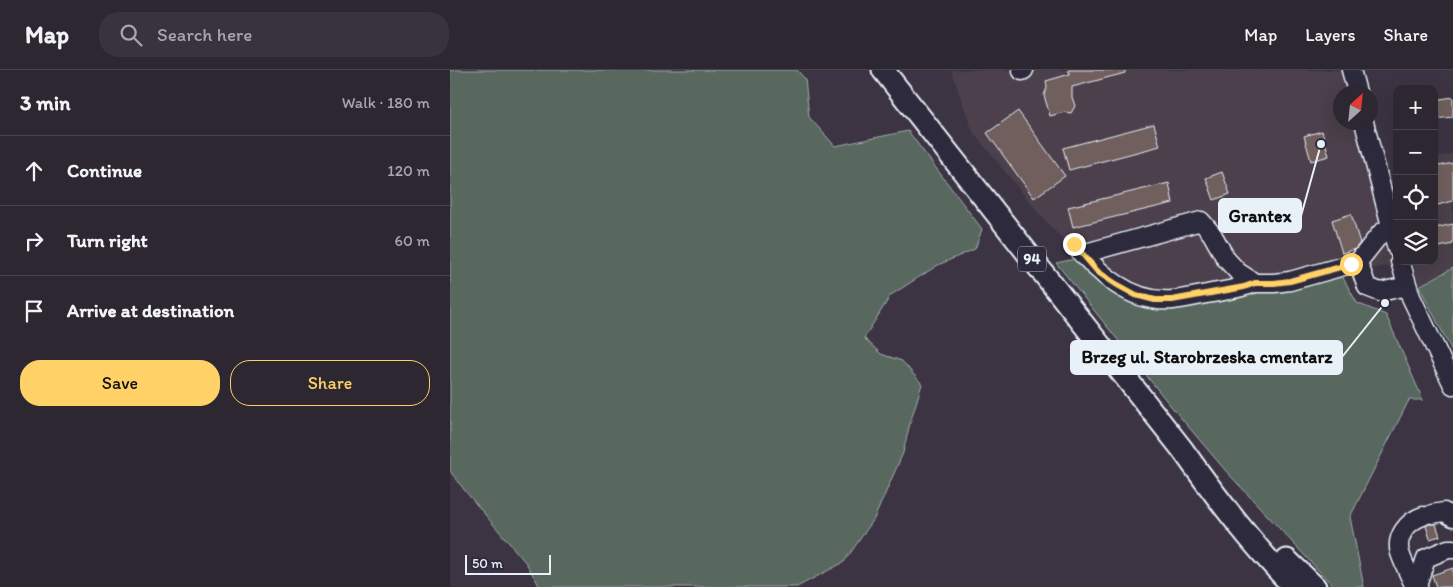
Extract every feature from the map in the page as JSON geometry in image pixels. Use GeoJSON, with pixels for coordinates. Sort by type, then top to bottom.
{"type":"FeatureCollection","features":[{"type":"Feature","properties":{"kind":"main road","name":"94"},"geometry":{"type":"LineString","coordinates":[[883,70],[1182,449],[1218,500],[1294,587]]}},
{"type":"Feature","properties":{"kind":"main road","name":"94"},"geometry":{"type":"LineString","coordinates":[[1182,449],[1278,552],[1315,587]]}},
{"type":"Feature","properties":{"kind":"street"},"geometry":{"type":"LineString","coordinates":[[1351,70],[1355,85]]}},
{"type":"Feature","properties":{"kind":"street"},"geometry":{"type":"LineString","coordinates":[[1366,130],[1393,234]]}},
{"type":"Feature","properties":{"kind":"street"},"geometry":{"type":"LineString","coordinates":[[1255,283],[1238,272],[1226,259],[1212,234],[1200,221],[1078,249],[1098,272],[1136,295],[1155,300],[1172,300],[1244,287],[1255,283],[1290,281],[1358,262],[1381,233],[1391,226]]}},
{"type":"Feature","properties":{"kind":"street"},"geometry":{"type":"LineString","coordinates":[[1358,262],[1367,288],[1380,292],[1407,286]]}},
{"type":"Feature","properties":{"kind":"street"},"geometry":{"type":"LineString","coordinates":[[1401,265],[1407,286],[1453,385]]}},
{"type":"Feature","properties":{"kind":"street"},"geometry":{"type":"LineString","coordinates":[[1416,587],[1400,552],[1399,540],[1404,528],[1417,518],[1428,515],[1444,512],[1453,517]]}},
{"type":"Feature","properties":{"kind":"street"},"geometry":{"type":"LineString","coordinates":[[1416,587],[1426,558],[1448,549],[1453,549]]}},
{"type":"Feature","properties":{"kind":"shaded area"},"geometry":{"type":"Polygon","coordinates":[[[951,70],[1342,70],[1346,85],[1333,85],[1333,130],[1358,130],[1393,265],[1240,291],[1170,306],[1080,258],[1041,216],[973,132],[951,70]]]}},
{"type":"Feature","properties":{"kind":"shaded area"},"geometry":{"type":"Polygon","coordinates":[[[1453,154],[1453,268],[1419,286],[1414,265],[1438,265],[1438,156],[1453,154]]]}},
{"type":"Feature","properties":{"kind":"green space"},"geometry":{"type":"Polygon","coordinates":[[[450,70],[797,70],[805,79],[809,117],[835,146],[908,131],[982,229],[975,249],[938,265],[891,295],[864,338],[881,354],[902,361],[922,384],[903,453],[874,519],[844,562],[797,587],[540,587],[526,563],[450,471],[450,70]]]}},
{"type":"Feature","properties":{"kind":"green space"},"geometry":{"type":"Polygon","coordinates":[[[1080,258],[1128,296],[1341,274],[1357,303],[1386,315],[1423,400],[1409,400],[1350,517],[1364,587],[1334,587],[1225,470],[1056,263],[1080,258]]]}},
{"type":"Feature","properties":{"kind":"green space"},"geometry":{"type":"Polygon","coordinates":[[[1453,268],[1453,353],[1419,286],[1453,268]]]}},
{"type":"Feature","properties":{"kind":"building"},"geometry":{"type":"Polygon","coordinates":[[[1068,70],[1125,70],[1125,73],[1072,87],[1072,97],[1075,106],[1071,113],[1065,112],[1050,116],[1044,95],[1047,88],[1046,81],[1070,74],[1068,70]]]}},
{"type":"Feature","properties":{"kind":"building"},"geometry":{"type":"Polygon","coordinates":[[[1453,97],[1453,117],[1438,119],[1438,99],[1453,97]]]}},
{"type":"Feature","properties":{"kind":"building"},"geometry":{"type":"Polygon","coordinates":[[[1018,111],[1065,176],[1034,198],[987,133],[1018,111]]]}},
{"type":"Feature","properties":{"kind":"building"},"geometry":{"type":"Polygon","coordinates":[[[1154,124],[1160,146],[1069,170],[1063,148],[1154,124]]]}},
{"type":"Feature","properties":{"kind":"building"},"geometry":{"type":"Polygon","coordinates":[[[1322,131],[1329,156],[1311,161],[1304,136],[1322,131]]]}},
{"type":"Feature","properties":{"kind":"building"},"geometry":{"type":"Polygon","coordinates":[[[1453,163],[1453,201],[1438,205],[1438,175],[1438,166],[1453,163]]]}},
{"type":"Feature","properties":{"kind":"building"},"geometry":{"type":"Polygon","coordinates":[[[1222,172],[1230,194],[1214,200],[1206,178],[1222,172]]]}},
{"type":"Feature","properties":{"kind":"building"},"geometry":{"type":"Polygon","coordinates":[[[1169,183],[1173,203],[1073,227],[1068,207],[1169,183]]]}},
{"type":"Feature","properties":{"kind":"building"},"geometry":{"type":"Polygon","coordinates":[[[1351,214],[1360,243],[1355,249],[1342,253],[1332,220],[1351,214]]]}},
{"type":"Feature","properties":{"kind":"building"},"geometry":{"type":"Polygon","coordinates":[[[1453,224],[1453,244],[1438,247],[1438,227],[1453,224]]]}},
{"type":"Feature","properties":{"kind":"building"},"geometry":{"type":"Polygon","coordinates":[[[1436,524],[1440,536],[1430,539],[1426,526],[1436,524]]]}},
{"type":"Feature","properties":{"kind":"building"},"geometry":{"type":"Polygon","coordinates":[[[1453,568],[1453,587],[1436,587],[1432,575],[1453,568]]]}},
{"type":"Feature","properties":{"kind":"place","name":"Grantex"},"geometry":{"type":"Point","coordinates":[1321,144]}},
{"type":"Feature","properties":{"kind":"place","name":"Brzeg ul. Starobrzeska cmentarz"},"geometry":{"type":"Point","coordinates":[1385,303]}},
{"type":"Feature","properties":{"kind":"route"},"geometry":{"type":"LineString","coordinates":[[1074,244],[1098,272],[1136,295],[1155,300],[1172,300],[1244,287],[1255,283],[1290,281],[1351,264]]}}]}
